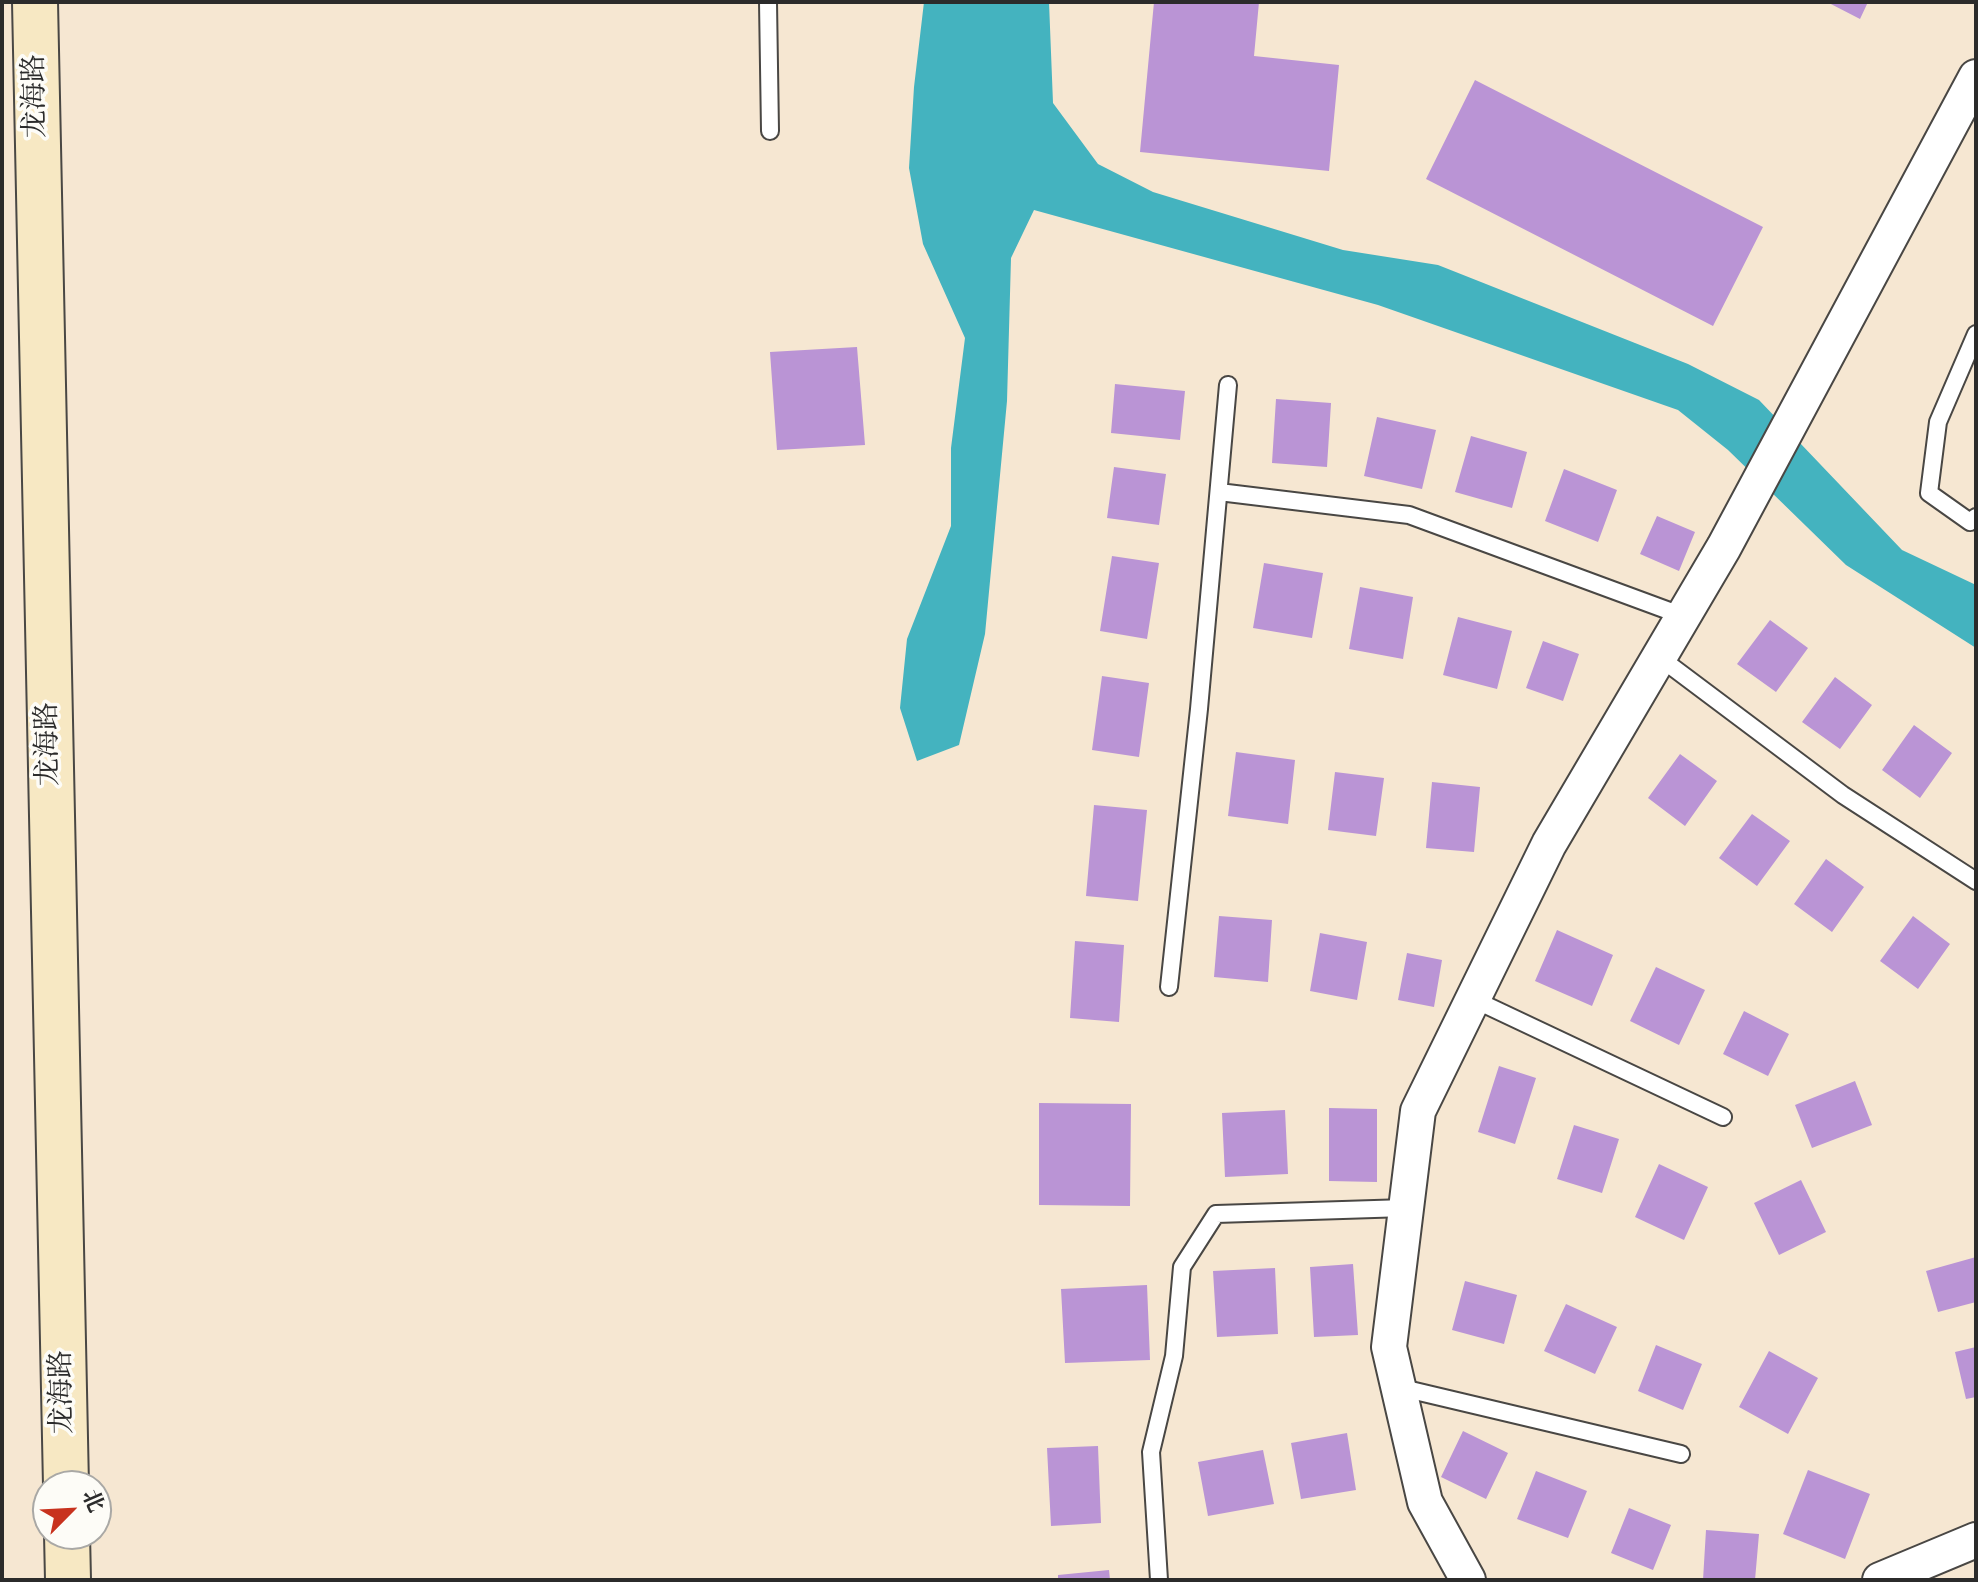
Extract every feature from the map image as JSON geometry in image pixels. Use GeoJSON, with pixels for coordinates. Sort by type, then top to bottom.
{"type":"FeatureCollection","features":[{"type":"Feature","properties":{"kind":"street","name":"龙海路"},"geometry":{"type":"LineString","coordinates":[[35,2],[66,1470]]}},
{"type":"Feature","properties":{"kind":"street"},"geometry":{"type":"LineString","coordinates":[[1468,1580],[1425,1502],[1389,1347],[1418,1111],[1549,844],[1724,547],[1976,77]]}},
{"type":"Feature","properties":{"kind":"street"},"geometry":{"type":"LineString","coordinates":[[1880,1580],[1976,1540]]}},
{"type":"Feature","properties":{"kind":"street"},"geometry":{"type":"LineString","coordinates":[[67,1550],[68,1580]]}},
{"type":"Feature","properties":{"kind":"lane"},"geometry":{"type":"LineString","coordinates":[[768,2],[770,131]]}},
{"type":"Feature","properties":{"kind":"lane"},"geometry":{"type":"LineString","coordinates":[[1976,334],[1938,422],[1929,493],[1970,522],[1976,517]]}},
{"type":"Feature","properties":{"kind":"lane"},"geometry":{"type":"LineString","coordinates":[[1169,987],[1199,709],[1228,385]]}},
{"type":"Feature","properties":{"kind":"lane"},"geometry":{"type":"LineString","coordinates":[[1219,492],[1409,515],[1683,616]]}},
{"type":"Feature","properties":{"kind":"lane"},"geometry":{"type":"LineString","coordinates":[[1659,657],[1843,795],[1976,881]]}},
{"type":"Feature","properties":{"kind":"lane"},"geometry":{"type":"LineString","coordinates":[[1473,999],[1723,1117]]}},
{"type":"Feature","properties":{"kind":"lane"},"geometry":{"type":"LineString","coordinates":[[1159,1580],[1151,1452],[1174,1356],[1182,1267],[1216,1214],[1406,1208]]}},
{"type":"Feature","properties":{"kind":"lane"},"geometry":{"type":"LineString","coordinates":[[1398,1387],[1681,1454]]}},
{"type":"Feature","properties":{"kind":"water"},"geometry":{"type":"Polygon","coordinates":[[[924,2],[1049,2],[1053,103],[1098,164],[1153,192],[1343,250],[1438,265],[1688,364],[1759,400],[1902,550],[1976,585],[1976,648],[1846,565],[1728,450],[1678,410],[1378,305],[1034,210],[1011,258],[1007,401],[985,634],[959,745],[917,761],[900,708],[907,639],[951,526],[951,448],[965,338],[923,244],[909,168],[924,2]]]}},
{"type":"Feature","properties":{"kind":"building"},"geometry":{"type":"Polygon","coordinates":[[[1154,2],[1259,2],[1254,56],[1339,65],[1329,171],[1140,152],[1154,2]]]}},
{"type":"Feature","properties":{"kind":"building"},"geometry":{"type":"Polygon","coordinates":[[[1827,2],[1868,2],[1860,19],[1827,2]]]}},
{"type":"Feature","properties":{"kind":"building"},"geometry":{"type":"Polygon","coordinates":[[[1475,80],[1763,227],[1713,326],[1426,179],[1475,80]]]}},
{"type":"Feature","properties":{"kind":"building"},"geometry":{"type":"Polygon","coordinates":[[[857,347],[865,445],[777,450],[770,352],[857,347]]]}},
{"type":"Feature","properties":{"kind":"building"},"geometry":{"type":"Polygon","coordinates":[[[1115,384],[1185,391],[1180,440],[1111,433],[1115,384]]]}},
{"type":"Feature","properties":{"kind":"building"},"geometry":{"type":"Polygon","coordinates":[[[1276,399],[1331,403],[1327,467],[1272,463],[1276,399]]]}},
{"type":"Feature","properties":{"kind":"building"},"geometry":{"type":"Polygon","coordinates":[[[1377,417],[1436,430],[1422,489],[1364,476],[1377,417]]]}},
{"type":"Feature","properties":{"kind":"building"},"geometry":{"type":"Polygon","coordinates":[[[1471,436],[1527,452],[1512,508],[1455,492],[1471,436]]]}},
{"type":"Feature","properties":{"kind":"building"},"geometry":{"type":"Polygon","coordinates":[[[1114,467],[1166,474],[1159,525],[1107,518],[1114,467]]]}},
{"type":"Feature","properties":{"kind":"building"},"geometry":{"type":"Polygon","coordinates":[[[1564,469],[1617,490],[1598,542],[1545,521],[1564,469]]]}},
{"type":"Feature","properties":{"kind":"building"},"geometry":{"type":"Polygon","coordinates":[[[1657,516],[1695,532],[1679,571],[1640,554],[1657,516]]]}},
{"type":"Feature","properties":{"kind":"building"},"geometry":{"type":"Polygon","coordinates":[[[1112,556],[1159,563],[1147,639],[1100,631],[1112,556]]]}},
{"type":"Feature","properties":{"kind":"building"},"geometry":{"type":"Polygon","coordinates":[[[1264,563],[1323,573],[1312,638],[1253,628],[1264,563]]]}},
{"type":"Feature","properties":{"kind":"building"},"geometry":{"type":"Polygon","coordinates":[[[1360,587],[1413,597],[1403,659],[1349,649],[1360,587]]]}},
{"type":"Feature","properties":{"kind":"building"},"geometry":{"type":"Polygon","coordinates":[[[1458,617],[1512,631],[1497,689],[1443,675],[1458,617]]]}},
{"type":"Feature","properties":{"kind":"building"},"geometry":{"type":"Polygon","coordinates":[[[1770,620],[1808,648],[1776,692],[1737,664],[1770,620]]]}},
{"type":"Feature","properties":{"kind":"building"},"geometry":{"type":"Polygon","coordinates":[[[1543,641],[1579,654],[1563,701],[1526,688],[1543,641]]]}},
{"type":"Feature","properties":{"kind":"building"},"geometry":{"type":"Polygon","coordinates":[[[1102,676],[1149,683],[1139,757],[1092,750],[1102,676]]]}},
{"type":"Feature","properties":{"kind":"building"},"geometry":{"type":"Polygon","coordinates":[[[1835,677],[1872,705],[1840,749],[1802,722],[1835,677]]]}},
{"type":"Feature","properties":{"kind":"building"},"geometry":{"type":"Polygon","coordinates":[[[1914,725],[1952,753],[1920,798],[1882,770],[1914,725]]]}},
{"type":"Feature","properties":{"kind":"building"},"geometry":{"type":"Polygon","coordinates":[[[1236,752],[1295,760],[1288,824],[1228,816],[1236,752]]]}},
{"type":"Feature","properties":{"kind":"building"},"geometry":{"type":"Polygon","coordinates":[[[1680,754],[1717,781],[1685,826],[1648,798],[1680,754]]]}},
{"type":"Feature","properties":{"kind":"building"},"geometry":{"type":"Polygon","coordinates":[[[1335,772],[1384,778],[1376,836],[1328,830],[1335,772]]]}},
{"type":"Feature","properties":{"kind":"building"},"geometry":{"type":"Polygon","coordinates":[[[1432,782],[1480,787],[1474,852],[1426,848],[1432,782]]]}},
{"type":"Feature","properties":{"kind":"building"},"geometry":{"type":"Polygon","coordinates":[[[1094,805],[1147,810],[1138,901],[1086,896],[1094,805]]]}},
{"type":"Feature","properties":{"kind":"building"},"geometry":{"type":"Polygon","coordinates":[[[1752,814],[1790,841],[1757,886],[1719,858],[1752,814]]]}},
{"type":"Feature","properties":{"kind":"building"},"geometry":{"type":"Polygon","coordinates":[[[1826,859],[1864,887],[1832,932],[1794,904],[1826,859]]]}},
{"type":"Feature","properties":{"kind":"building"},"geometry":{"type":"Polygon","coordinates":[[[1219,916],[1272,920],[1268,982],[1214,977],[1219,916]]]}},
{"type":"Feature","properties":{"kind":"building"},"geometry":{"type":"Polygon","coordinates":[[[1913,916],[1950,944],[1918,989],[1880,961],[1913,916]]]}},
{"type":"Feature","properties":{"kind":"building"},"geometry":{"type":"Polygon","coordinates":[[[1557,930],[1613,955],[1592,1006],[1535,981],[1557,930]]]}},
{"type":"Feature","properties":{"kind":"building"},"geometry":{"type":"Polygon","coordinates":[[[1320,933],[1367,942],[1357,1000],[1310,991],[1320,933]]]}},
{"type":"Feature","properties":{"kind":"building"},"geometry":{"type":"Polygon","coordinates":[[[1075,941],[1124,945],[1119,1022],[1070,1018],[1075,941]]]}},
{"type":"Feature","properties":{"kind":"building"},"geometry":{"type":"Polygon","coordinates":[[[1407,953],[1442,960],[1434,1007],[1398,1000],[1407,953]]]}},
{"type":"Feature","properties":{"kind":"building"},"geometry":{"type":"Polygon","coordinates":[[[1656,967],[1705,990],[1679,1045],[1630,1021],[1656,967]]]}},
{"type":"Feature","properties":{"kind":"building"},"geometry":{"type":"Polygon","coordinates":[[[1744,1011],[1789,1034],[1768,1076],[1723,1054],[1744,1011]]]}},
{"type":"Feature","properties":{"kind":"building"},"geometry":{"type":"Polygon","coordinates":[[[1499,1066],[1536,1078],[1515,1144],[1478,1132],[1499,1066]]]}},
{"type":"Feature","properties":{"kind":"building"},"geometry":{"type":"Polygon","coordinates":[[[1855,1081],[1872,1125],[1812,1148],[1795,1105],[1855,1081]]]}},
{"type":"Feature","properties":{"kind":"building"},"geometry":{"type":"Polygon","coordinates":[[[1039,1103],[1131,1104],[1130,1206],[1039,1205],[1039,1103]]]}},
{"type":"Feature","properties":{"kind":"building"},"geometry":{"type":"Polygon","coordinates":[[[1329,1108],[1377,1109],[1377,1182],[1329,1181],[1329,1108]]]}},
{"type":"Feature","properties":{"kind":"building"},"geometry":{"type":"Polygon","coordinates":[[[1285,1110],[1288,1174],[1225,1177],[1222,1113],[1285,1110]]]}},
{"type":"Feature","properties":{"kind":"building"},"geometry":{"type":"Polygon","coordinates":[[[1574,1125],[1619,1139],[1602,1193],[1557,1179],[1574,1125]]]}},
{"type":"Feature","properties":{"kind":"building"},"geometry":{"type":"Polygon","coordinates":[[[1659,1164],[1708,1187],[1684,1240],[1635,1217],[1659,1164]]]}},
{"type":"Feature","properties":{"kind":"building"},"geometry":{"type":"Polygon","coordinates":[[[1801,1180],[1826,1232],[1779,1255],[1754,1203],[1801,1180]]]}},
{"type":"Feature","properties":{"kind":"building"},"geometry":{"type":"Polygon","coordinates":[[[1976,1257],[1976,1302],[1938,1312],[1926,1271],[1976,1257]]]}},
{"type":"Feature","properties":{"kind":"building"},"geometry":{"type":"Polygon","coordinates":[[[1353,1264],[1358,1335],[1314,1337],[1310,1267],[1353,1264]]]}},
{"type":"Feature","properties":{"kind":"building"},"geometry":{"type":"Polygon","coordinates":[[[1275,1268],[1278,1334],[1217,1337],[1213,1271],[1275,1268]]]}},
{"type":"Feature","properties":{"kind":"building"},"geometry":{"type":"Polygon","coordinates":[[[1465,1281],[1517,1295],[1504,1344],[1452,1330],[1465,1281]]]}},
{"type":"Feature","properties":{"kind":"building"},"geometry":{"type":"Polygon","coordinates":[[[1147,1285],[1150,1360],[1065,1363],[1061,1289],[1147,1285]]]}},
{"type":"Feature","properties":{"kind":"building"},"geometry":{"type":"Polygon","coordinates":[[[1566,1304],[1617,1327],[1595,1374],[1544,1351],[1566,1304]]]}},
{"type":"Feature","properties":{"kind":"building"},"geometry":{"type":"Polygon","coordinates":[[[1656,1345],[1702,1364],[1683,1410],[1638,1391],[1656,1345]]]}},
{"type":"Feature","properties":{"kind":"building"},"geometry":{"type":"Polygon","coordinates":[[[1976,1347],[1976,1397],[1966,1399],[1955,1352],[1976,1347]]]}},
{"type":"Feature","properties":{"kind":"building"},"geometry":{"type":"Polygon","coordinates":[[[1769,1351],[1818,1378],[1788,1434],[1739,1407],[1769,1351]]]}},
{"type":"Feature","properties":{"kind":"building"},"geometry":{"type":"Polygon","coordinates":[[[1463,1431],[1508,1453],[1486,1499],[1441,1477],[1463,1431]]]}},
{"type":"Feature","properties":{"kind":"building"},"geometry":{"type":"Polygon","coordinates":[[[1347,1433],[1356,1490],[1301,1499],[1291,1443],[1347,1433]]]}},
{"type":"Feature","properties":{"kind":"building"},"geometry":{"type":"Polygon","coordinates":[[[1098,1446],[1101,1523],[1051,1526],[1047,1448],[1098,1446]]]}},
{"type":"Feature","properties":{"kind":"building"},"geometry":{"type":"Polygon","coordinates":[[[1263,1450],[1274,1504],[1208,1516],[1198,1462],[1263,1450]]]}},
{"type":"Feature","properties":{"kind":"building"},"geometry":{"type":"Polygon","coordinates":[[[1808,1470],[1870,1494],[1845,1559],[1783,1534],[1808,1470]]]}},
{"type":"Feature","properties":{"kind":"building"},"geometry":{"type":"Polygon","coordinates":[[[1536,1471],[1587,1491],[1568,1538],[1517,1519],[1536,1471]]]}},
{"type":"Feature","properties":{"kind":"building"},"geometry":{"type":"Polygon","coordinates":[[[1629,1508],[1671,1525],[1653,1570],[1611,1553],[1629,1508]]]}},
{"type":"Feature","properties":{"kind":"building"},"geometry":{"type":"Polygon","coordinates":[[[1706,1530],[1759,1534],[1755,1580],[1703,1580],[1706,1530]]]}},
{"type":"Feature","properties":{"kind":"building"},"geometry":{"type":"Polygon","coordinates":[[[1109,1570],[1110,1580],[1058,1580],[1058,1575],[1109,1570]]]}}]}
